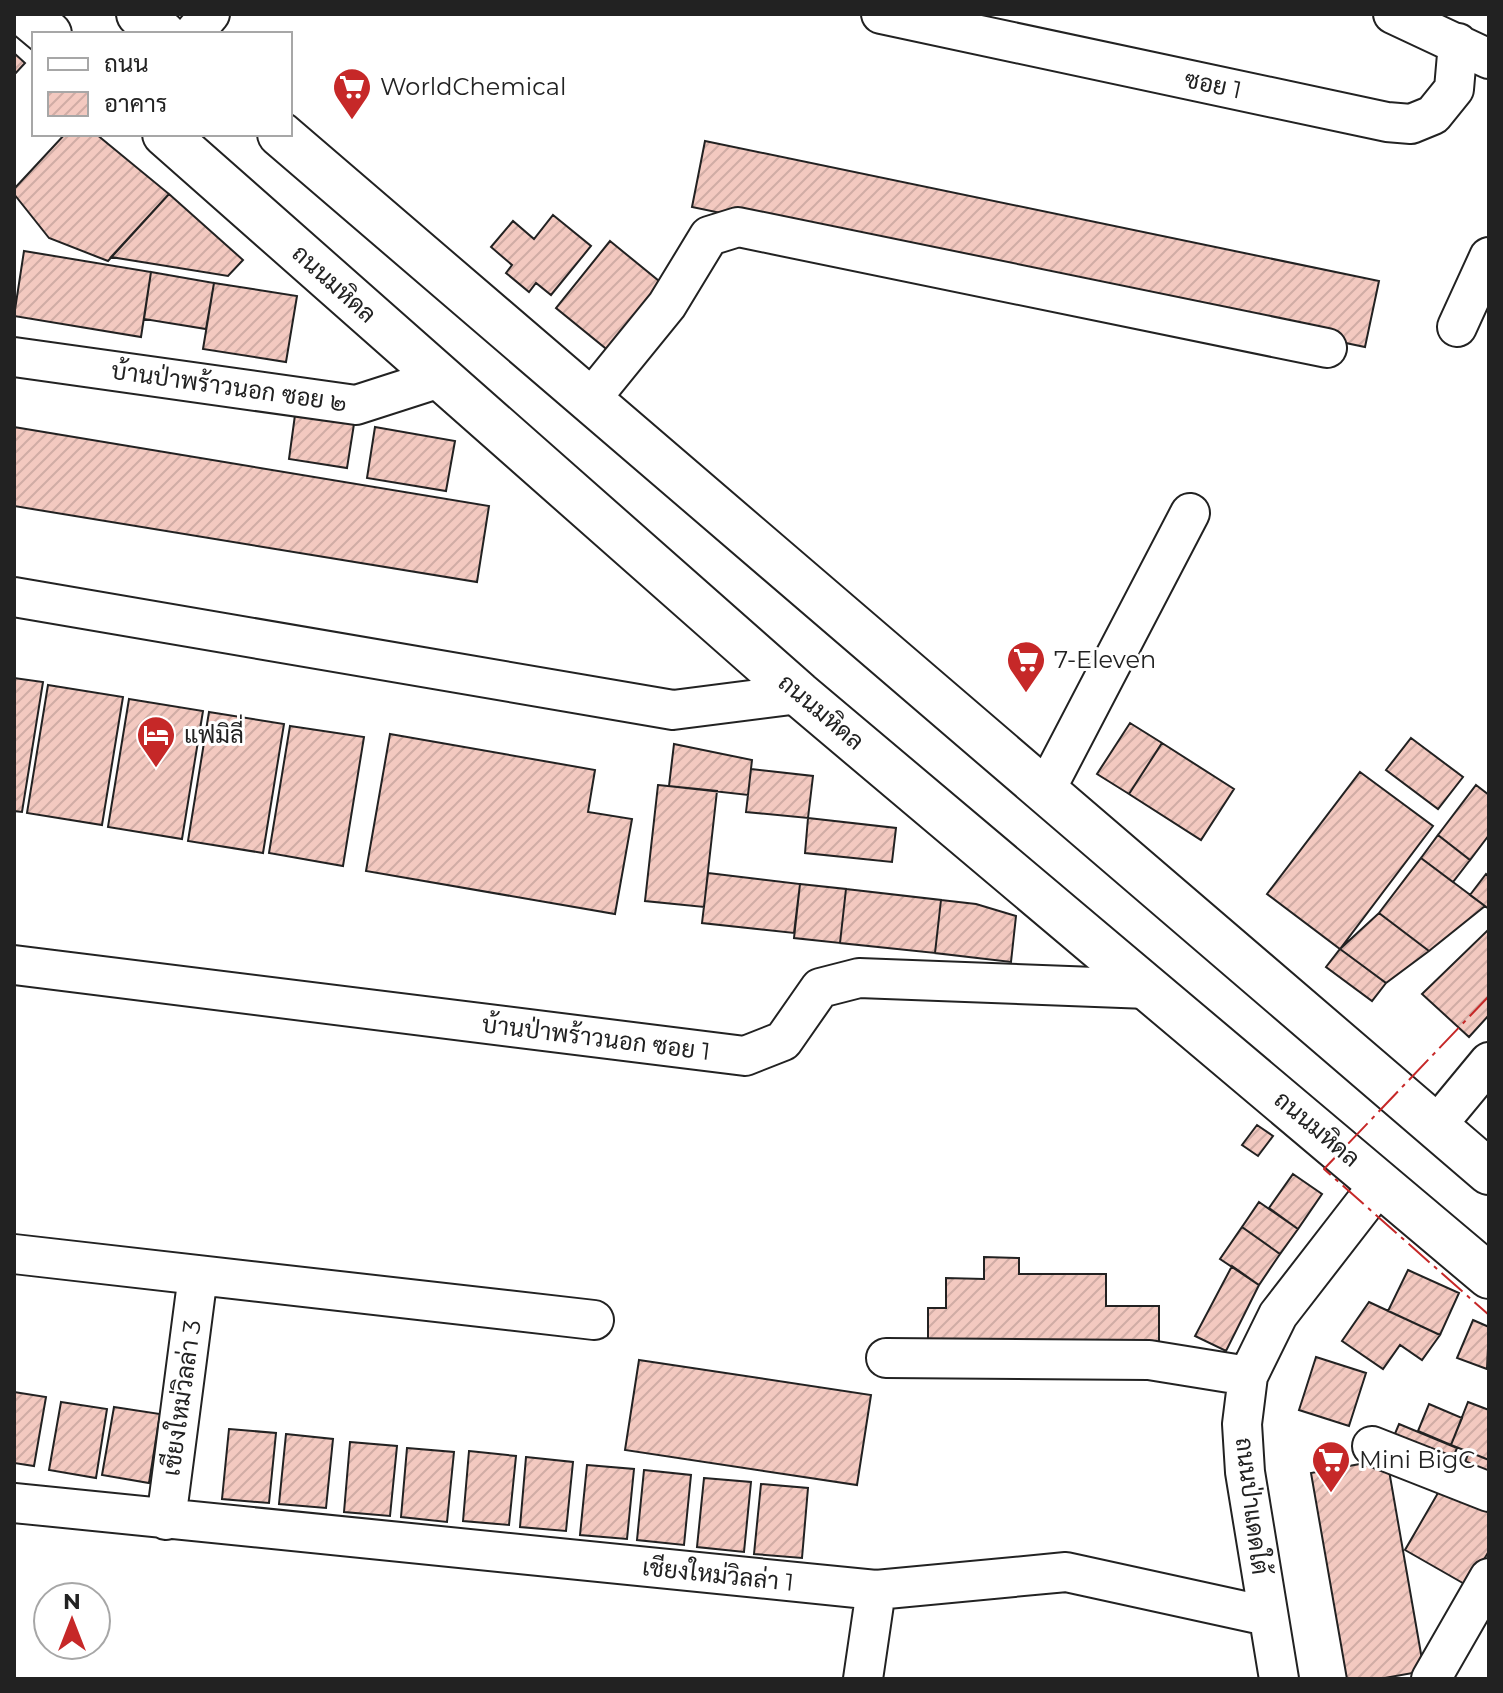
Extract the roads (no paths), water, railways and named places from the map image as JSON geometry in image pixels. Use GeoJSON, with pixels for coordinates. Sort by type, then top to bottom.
{"type":"FeatureCollection","features":[{"type":"Feature","properties":{"kind":"main road"},"geometry":{"type":"LineString","coordinates":[[25,14],[47,32]]}},
{"type":"Feature","properties":{"kind":"main road"},"geometry":{"type":"LineString","coordinates":[[139,14],[161,32]]}},
{"type":"Feature","properties":{"kind":"main road","name":"ถนนมหิดล"},"geometry":{"type":"LineString","coordinates":[[167,136],[799,694],[1489,1276]]}},
{"type":"Feature","properties":{"kind":"main road"},"geometry":{"type":"LineString","coordinates":[[282,136],[1489,1172]]}},
{"type":"Feature","properties":{"kind":"street"},"geometry":{"type":"LineString","coordinates":[[195,32],[210,14]]}},
{"type":"Feature","properties":{"kind":"street"},"geometry":{"type":"LineString","coordinates":[[222,32],[237,14]]}},
{"type":"Feature","properties":{"kind":"street","name":"ซอย 1"},"geometry":{"type":"LineString","coordinates":[[881,14],[1387,122],[1411,124],[1433,115],[1454,89],[1474,51]]}},
{"type":"Feature","properties":{"kind":"street"},"geometry":{"type":"LineString","coordinates":[[1393,14],[1474,51]]}},
{"type":"Feature","properties":{"kind":"street"},"geometry":{"type":"LineString","coordinates":[[589,401],[667,305],[709,236],[738,227],[1327,348]]}},
{"type":"Feature","properties":{"kind":"street"},"geometry":{"type":"LineString","coordinates":[[1457,327],[1489,257]]}},
{"type":"Feature","properties":{"kind":"street","name":"บ้านป่าพร้าวนอก ซอย ๒"},"geometry":{"type":"LineString","coordinates":[[14,357],[356,405],[440,378]]}},
{"type":"Feature","properties":{"kind":"street"},"geometry":{"type":"LineString","coordinates":[[1045,791],[1190,513]]}},
{"type":"Feature","properties":{"kind":"street"},"geometry":{"type":"LineString","coordinates":[[14,597],[673,710],[799,694]]}},
{"type":"Feature","properties":{"kind":"street","name":"บ้านป่าพร้าวนอก ซอย 1"},"geometry":{"type":"LineString","coordinates":[[14,965],[745,1056],[783,1041],[820,988],[859,978],[1148,989]]}},
{"type":"Feature","properties":{"kind":"street"},"geometry":{"type":"LineString","coordinates":[[1436,1126],[1489,1062]]}},
{"type":"Feature","properties":{"kind":"street","name":"ถนนป่าแดดใต้"},"geometry":{"type":"LineString","coordinates":[[1279,1679],[1245,1472],[1242,1424],[1248,1376],[1278,1315],[1381,1182]]}},
{"type":"Feature","properties":{"kind":"street"},"geometry":{"type":"LineString","coordinates":[[14,1254],[594,1320]]}},
{"type":"Feature","properties":{"kind":"street","name":"เชียงใหม่วิลล่า 3"},"geometry":{"type":"LineString","coordinates":[[166,1520],[198,1275]]}},
{"type":"Feature","properties":{"kind":"street"},"geometry":{"type":"LineString","coordinates":[[886,1358],[1149,1360],[1248,1376]]}},
{"type":"Feature","properties":{"kind":"street"},"geometry":{"type":"LineString","coordinates":[[1372,1446],[1489,1492]]}},
{"type":"Feature","properties":{"kind":"street","name":"เชียงใหม่วิลล่า 1"},"geometry":{"type":"LineString","coordinates":[[14,1503],[876,1590],[1066,1572],[1267,1616]]}},
{"type":"Feature","properties":{"kind":"street"},"geometry":{"type":"LineString","coordinates":[[1431,1679],[1489,1578]]}},
{"type":"Feature","properties":{"kind":"street"},"geometry":{"type":"LineString","coordinates":[[863,1679],[876,1590]]}},
{"type":"Feature","properties":{"kind":"place","name":"WorldChemical"},"geometry":{"type":"Point","coordinates":[352,121]}},
{"type":"Feature","properties":{"kind":"place","name":"7-Eleven"},"geometry":{"type":"Point","coordinates":[1026,694]}},
{"type":"Feature","properties":{"kind":"place","name":"แฟมิลี่"},"geometry":{"type":"Point","coordinates":[156,769]}},
{"type":"Feature","properties":{"kind":"place","name":"Mini BigC"},"geometry":{"type":"Point","coordinates":[1331,1494]}}]}
